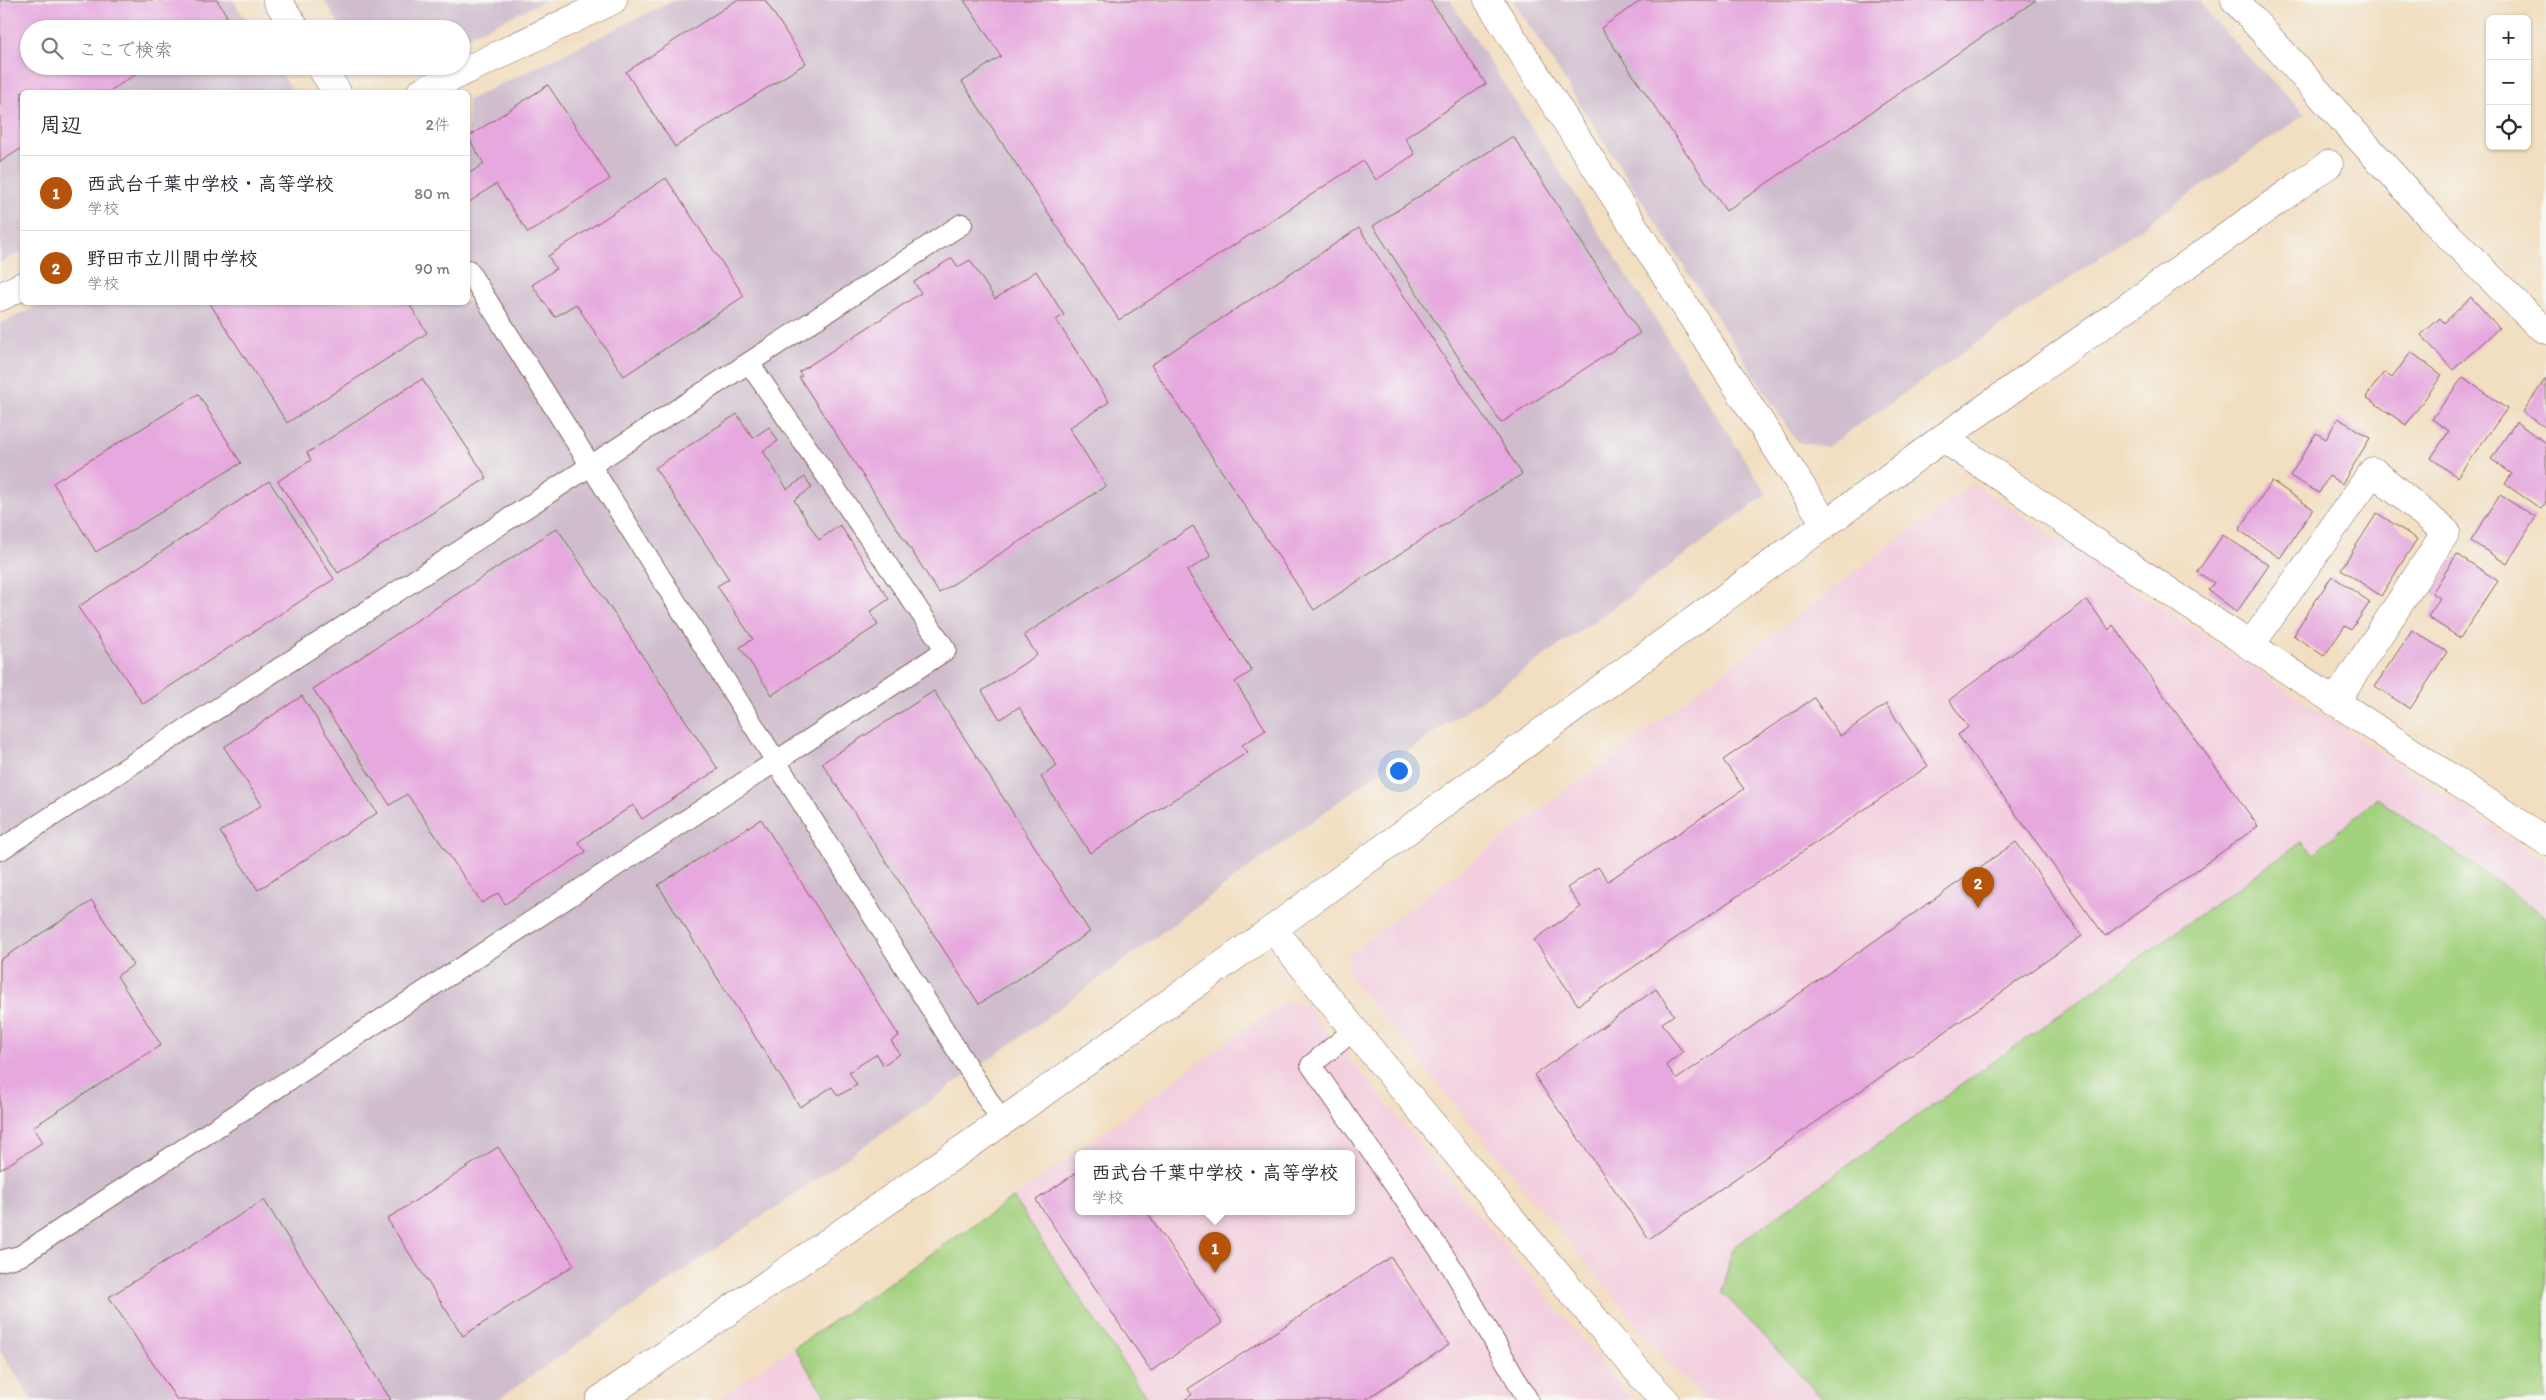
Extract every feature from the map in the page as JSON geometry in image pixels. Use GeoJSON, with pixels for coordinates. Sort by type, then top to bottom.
{"type":"FeatureCollection","features":[{"type":"Feature","properties":{"kind":"street"},"geometry":{"type":"LineString","coordinates":[[277,0],[290,20]]}},
{"type":"Feature","properties":{"kind":"street"},"geometry":{"type":"LineString","coordinates":[[470,69],[613,0]]}},
{"type":"Feature","properties":{"kind":"street"},"geometry":{"type":"LineString","coordinates":[[1488,0],[1825,523]]}},
{"type":"Feature","properties":{"kind":"street"},"geometry":{"type":"LineString","coordinates":[[2235,0],[2434,220],[2538,325],[2546,330]]}},
{"type":"Feature","properties":{"kind":"street"},"geometry":{"type":"LineString","coordinates":[[326,75],[336,90]]}},
{"type":"Feature","properties":{"kind":"street"},"geometry":{"type":"LineString","coordinates":[[425,90],[456,75]]}},
{"type":"Feature","properties":{"kind":"street"},"geometry":{"type":"LineString","coordinates":[[600,1400],[1002,1122],[1273,929],[1942,438],[2330,164]]}},
{"type":"Feature","properties":{"kind":"street"},"geometry":{"type":"LineString","coordinates":[[0,297],[20,287]]}},
{"type":"Feature","properties":{"kind":"street"},"geometry":{"type":"LineString","coordinates":[[1942,438],[2250,646],[2546,841]]}},
{"type":"Feature","properties":{"kind":"street"},"geometry":{"type":"LineString","coordinates":[[2250,646],[2373,471],[2446,532],[2335,702]]}},
{"type":"Feature","properties":{"kind":"street"},"geometry":{"type":"LineString","coordinates":[[1273,929],[1354,1030],[1642,1376],[1665,1400]]}},
{"type":"Feature","properties":{"kind":"lane"},"geometry":{"type":"LineString","coordinates":[[0,850],[962,224]]}},
{"type":"Feature","properties":{"kind":"lane"},"geometry":{"type":"LineString","coordinates":[[470,273],[1002,1122]]}},
{"type":"Feature","properties":{"kind":"lane"},"geometry":{"type":"LineString","coordinates":[[0,1261],[20,1256],[946,650],[749,363]]}},
{"type":"Feature","properties":{"kind":"lane"},"geometry":{"type":"LineString","coordinates":[[1354,1030],[1311,1065],[1453,1269],[1528,1400]]}},
{"type":"Feature","properties":{"kind":"shaded area"},"geometry":{"type":"Polygon","coordinates":[[[0,0],[233,0],[246,20],[20,20],[20,75],[283,75],[293,90],[20,90],[20,253],[0,263],[0,0]]]}},
{"type":"Feature","properties":{"kind":"shaded area"},"geometry":{"type":"Polygon","coordinates":[[[324,0],[546,0],[470,36],[470,20],[336,20],[324,0]]]}},
{"type":"Feature","properties":{"kind":"shaded area"},"geometry":{"type":"Polygon","coordinates":[[[676,0],[1450,0],[1767,494],[1616,606],[1391,763],[1000,1052],[497,1400],[32,1400],[0,1351],[0,324],[40,305],[470,305],[470,99],[676,0]]]}},
{"type":"Feature","properties":{"kind":"shaded area"},"geometry":{"type":"Polygon","coordinates":[[[1513,0],[2200,0],[2210,17],[2305,114],[1827,447],[1797,442],[1513,0]]]}},
{"type":"Feature","properties":{"kind":"shaded area"},"geometry":{"type":"Polygon","coordinates":[[[1973,483],[2546,862],[2546,1400],[1705,1400],[1671,1366],[1348,975],[1348,955],[1973,483]]]}},
{"type":"Feature","properties":{"kind":"shaded area"},"geometry":{"type":"Polygon","coordinates":[[[1284,1001],[1305,1005],[1632,1400],[715,1400],[1013,1198],[1075,1153],[1075,1215],[1355,1215],[1355,1150],[1079,1150],[1284,1001]]]}},
{"type":"Feature","properties":{"kind":"green space"},"geometry":{"type":"Polygon","coordinates":[[[2377,798],[2546,917],[2546,1400],[1824,1400],[1723,1293],[1730,1257],[1735,1246],[2302,842],[2314,853],[2377,798]]]}},
{"type":"Feature","properties":{"kind":"green space"},"geometry":{"type":"Polygon","coordinates":[[[1013,1198],[1148,1400],[828,1400],[794,1348],[1013,1198]]]}},
{"type":"Feature","properties":{"kind":"building"},"geometry":{"type":"Polygon","coordinates":[[[0,0],[217,0],[227,16],[221,20],[20,20],[20,75],[135,75],[111,90],[20,90],[20,149],[0,162],[0,0]]]}},
{"type":"Feature","properties":{"kind":"building"},"geometry":{"type":"Polygon","coordinates":[[[737,0],[765,0],[806,63],[675,147],[626,72],[737,0]]]}},
{"type":"Feature","properties":{"kind":"building"},"geometry":{"type":"Polygon","coordinates":[[[964,0],[1430,0],[1486,84],[1405,138],[1415,154],[1376,180],[1363,161],[1119,320],[962,82],[1001,56],[964,0]]]}},
{"type":"Feature","properties":{"kind":"building"},"geometry":{"type":"Polygon","coordinates":[[[1642,0],[2036,0],[1726,211],[1601,28],[1642,0]]]}},
{"type":"Feature","properties":{"kind":"building"},"geometry":{"type":"Polygon","coordinates":[[[548,85],[610,179],[528,233],[496,184],[470,202],[470,173],[484,164],[470,140],[470,136],[548,85]]]}},
{"type":"Feature","properties":{"kind":"building"},"geometry":{"type":"Polygon","coordinates":[[[1513,136],[1640,333],[1501,423],[1373,226],[1513,136]]]}},
{"type":"Feature","properties":{"kind":"building"},"geometry":{"type":"Polygon","coordinates":[[[666,178],[744,296],[624,376],[576,304],[555,317],[532,285],[556,269],[548,256],[666,178]]]}},
{"type":"Feature","properties":{"kind":"building"},"geometry":{"type":"Polygon","coordinates":[[[1359,228],[1522,474],[1314,610],[1151,365],[1359,228]]]}},
{"type":"Feature","properties":{"kind":"building"},"geometry":{"type":"Polygon","coordinates":[[[952,258],[958,267],[970,260],[995,299],[1036,271],[1064,315],[1056,320],[1109,402],[1069,428],[1106,486],[939,593],[799,377],[802,376],[799,372],[921,293],[914,282],[952,258]]]}},
{"type":"Feature","properties":{"kind":"building"},"geometry":{"type":"Polygon","coordinates":[[[2471,297],[2499,328],[2453,370],[2421,335],[2440,318],[2444,323],[2471,297]]]}},
{"type":"Feature","properties":{"kind":"building"},"geometry":{"type":"Polygon","coordinates":[[[211,305],[410,305],[427,333],[287,423],[211,305]]]}},
{"type":"Feature","properties":{"kind":"building"},"geometry":{"type":"Polygon","coordinates":[[[2411,352],[2442,375],[2406,425],[2366,397],[2384,372],[2392,378],[2411,352]]]}},
{"type":"Feature","properties":{"kind":"building"},"geometry":{"type":"Polygon","coordinates":[[[2463,377],[2507,409],[2457,477],[2431,458],[2449,431],[2432,419],[2463,377]]]}},
{"type":"Feature","properties":{"kind":"building"},"geometry":{"type":"Polygon","coordinates":[[[2546,378],[2546,428],[2523,412],[2546,378]]]}},
{"type":"Feature","properties":{"kind":"building"},"geometry":{"type":"Polygon","coordinates":[[[422,379],[487,478],[338,573],[278,481],[311,460],[307,453],[422,379]]]}},
{"type":"Feature","properties":{"kind":"building"},"geometry":{"type":"Polygon","coordinates":[[[198,394],[241,463],[96,552],[53,483],[198,394]]]}},
{"type":"Feature","properties":{"kind":"building"},"geometry":{"type":"Polygon","coordinates":[[[737,414],[753,438],[769,427],[778,441],[763,451],[787,489],[805,477],[812,488],[794,500],[819,540],[840,525],[889,599],[870,612],[878,625],[772,695],[740,647],[753,639],[717,586],[729,579],[655,468],[737,414]]]}},
{"type":"Feature","properties":{"kind":"building"},"geometry":{"type":"Polygon","coordinates":[[[2338,418],[2370,438],[2342,484],[2329,476],[2319,493],[2290,476],[2316,433],[2326,439],[2338,418]]]}},
{"type":"Feature","properties":{"kind":"building"},"geometry":{"type":"Polygon","coordinates":[[[2516,422],[2546,443],[2546,502],[2541,509],[2505,484],[2512,474],[2491,459],[2516,422]]]}},
{"type":"Feature","properties":{"kind":"building"},"geometry":{"type":"Polygon","coordinates":[[[269,481],[334,579],[143,704],[78,607],[269,481]]]}},
{"type":"Feature","properties":{"kind":"building"},"geometry":{"type":"Polygon","coordinates":[[[2272,481],[2313,509],[2280,558],[2239,530],[2272,481]]]}},
{"type":"Feature","properties":{"kind":"building"},"geometry":{"type":"Polygon","coordinates":[[[2500,495],[2536,517],[2507,564],[2471,541],[2500,495]]]}},
{"type":"Feature","properties":{"kind":"building"},"geometry":{"type":"Polygon","coordinates":[[[2377,513],[2417,539],[2381,596],[2341,569],[2377,513]]]}},
{"type":"Feature","properties":{"kind":"building"},"geometry":{"type":"Polygon","coordinates":[[[1193,526],[1211,556],[1187,571],[1252,671],[1235,682],[1266,730],[1242,745],[1248,752],[1090,853],[1041,777],[1057,766],[1019,707],[1000,719],[982,691],[1037,655],[1024,635],[1193,526]]]}},
{"type":"Feature","properties":{"kind":"building"},"geometry":{"type":"Polygon","coordinates":[[[557,528],[718,769],[642,819],[633,805],[578,842],[586,852],[505,904],[498,893],[482,903],[407,794],[390,805],[313,689],[557,528]]]}},
{"type":"Feature","properties":{"kind":"building"},"geometry":{"type":"Polygon","coordinates":[[[2223,535],[2269,565],[2237,612],[2208,590],[2214,583],[2197,572],[2223,535]]]}},
{"type":"Feature","properties":{"kind":"building"},"geometry":{"type":"Polygon","coordinates":[[[2457,554],[2498,581],[2460,638],[2428,617],[2440,598],[2432,593],[2457,554]]]}},
{"type":"Feature","properties":{"kind":"building"},"geometry":{"type":"Polygon","coordinates":[[[2332,576],[2370,602],[2351,630],[2345,626],[2324,656],[2293,635],[2332,576]]]}},
{"type":"Feature","properties":{"kind":"building"},"geometry":{"type":"Polygon","coordinates":[[[2087,600],[2109,630],[2113,625],[2258,826],[2105,936],[1958,735],[1968,727],[1949,700],[2087,600]]]}},
{"type":"Feature","properties":{"kind":"building"},"geometry":{"type":"Polygon","coordinates":[[[2412,630],[2447,652],[2410,709],[2375,686],[2412,630]]]}},
{"type":"Feature","properties":{"kind":"building"},"geometry":{"type":"Polygon","coordinates":[[[934,691],[1090,932],[979,1004],[822,763],[934,691]]]}},
{"type":"Feature","properties":{"kind":"building"},"geometry":{"type":"Polygon","coordinates":[[[302,696],[377,813],[258,890],[220,832],[262,805],[224,747],[302,696]]]}},
{"type":"Feature","properties":{"kind":"building"},"geometry":{"type":"Polygon","coordinates":[[[1814,698],[1840,736],[1886,704],[1928,766],[1578,1005],[1534,940],[1581,907],[1567,888],[1598,867],[1608,881],[1744,789],[1723,760],[1814,698]]]}},
{"type":"Feature","properties":{"kind":"building"},"geometry":{"type":"Polygon","coordinates":[[[761,819],[899,1036],[891,1041],[900,1054],[883,1065],[877,1054],[849,1072],[857,1085],[838,1096],[832,1087],[800,1107],[658,885],[761,819]]]}},
{"type":"Feature","properties":{"kind":"building"},"geometry":{"type":"Polygon","coordinates":[[[2016,842],[2082,936],[1649,1239],[1534,1075],[1656,989],[1674,1015],[1662,1023],[1683,1052],[1666,1065],[1677,1079],[2016,842]]]}},
{"type":"Feature","properties":{"kind":"building"},"geometry":{"type":"Polygon","coordinates":[[[92,901],[133,965],[117,976],[161,1045],[33,1127],[43,1142],[0,1170],[0,960],[92,901]]]}},
{"type":"Feature","properties":{"kind":"building"},"geometry":{"type":"Polygon","coordinates":[[[498,1147],[574,1265],[463,1336],[387,1219],[498,1147]]]}},
{"type":"Feature","properties":{"kind":"building"},"geometry":{"type":"Polygon","coordinates":[[[1075,1174],[1075,1215],[1149,1215],[1222,1323],[1151,1371],[1036,1200],[1075,1174]]]}},
{"type":"Feature","properties":{"kind":"building"},"geometry":{"type":"Polygon","coordinates":[[[264,1200],[391,1400],[177,1400],[109,1297],[264,1200]]]}},
{"type":"Feature","properties":{"kind":"building"},"geometry":{"type":"Polygon","coordinates":[[[1391,1257],[1449,1345],[1365,1400],[1184,1400],[1192,1395],[1188,1389],[1391,1257]]]}},
{"type":"Feature","properties":{"kind":"place","name":"野田市立川間中学校"},"geometry":{"type":"Point","coordinates":[1978,908]}},
{"type":"Feature","properties":{"kind":"place","name":"西武台千葉中学校・高等学校"},"geometry":{"type":"Point","coordinates":[1215,1273]}}]}
